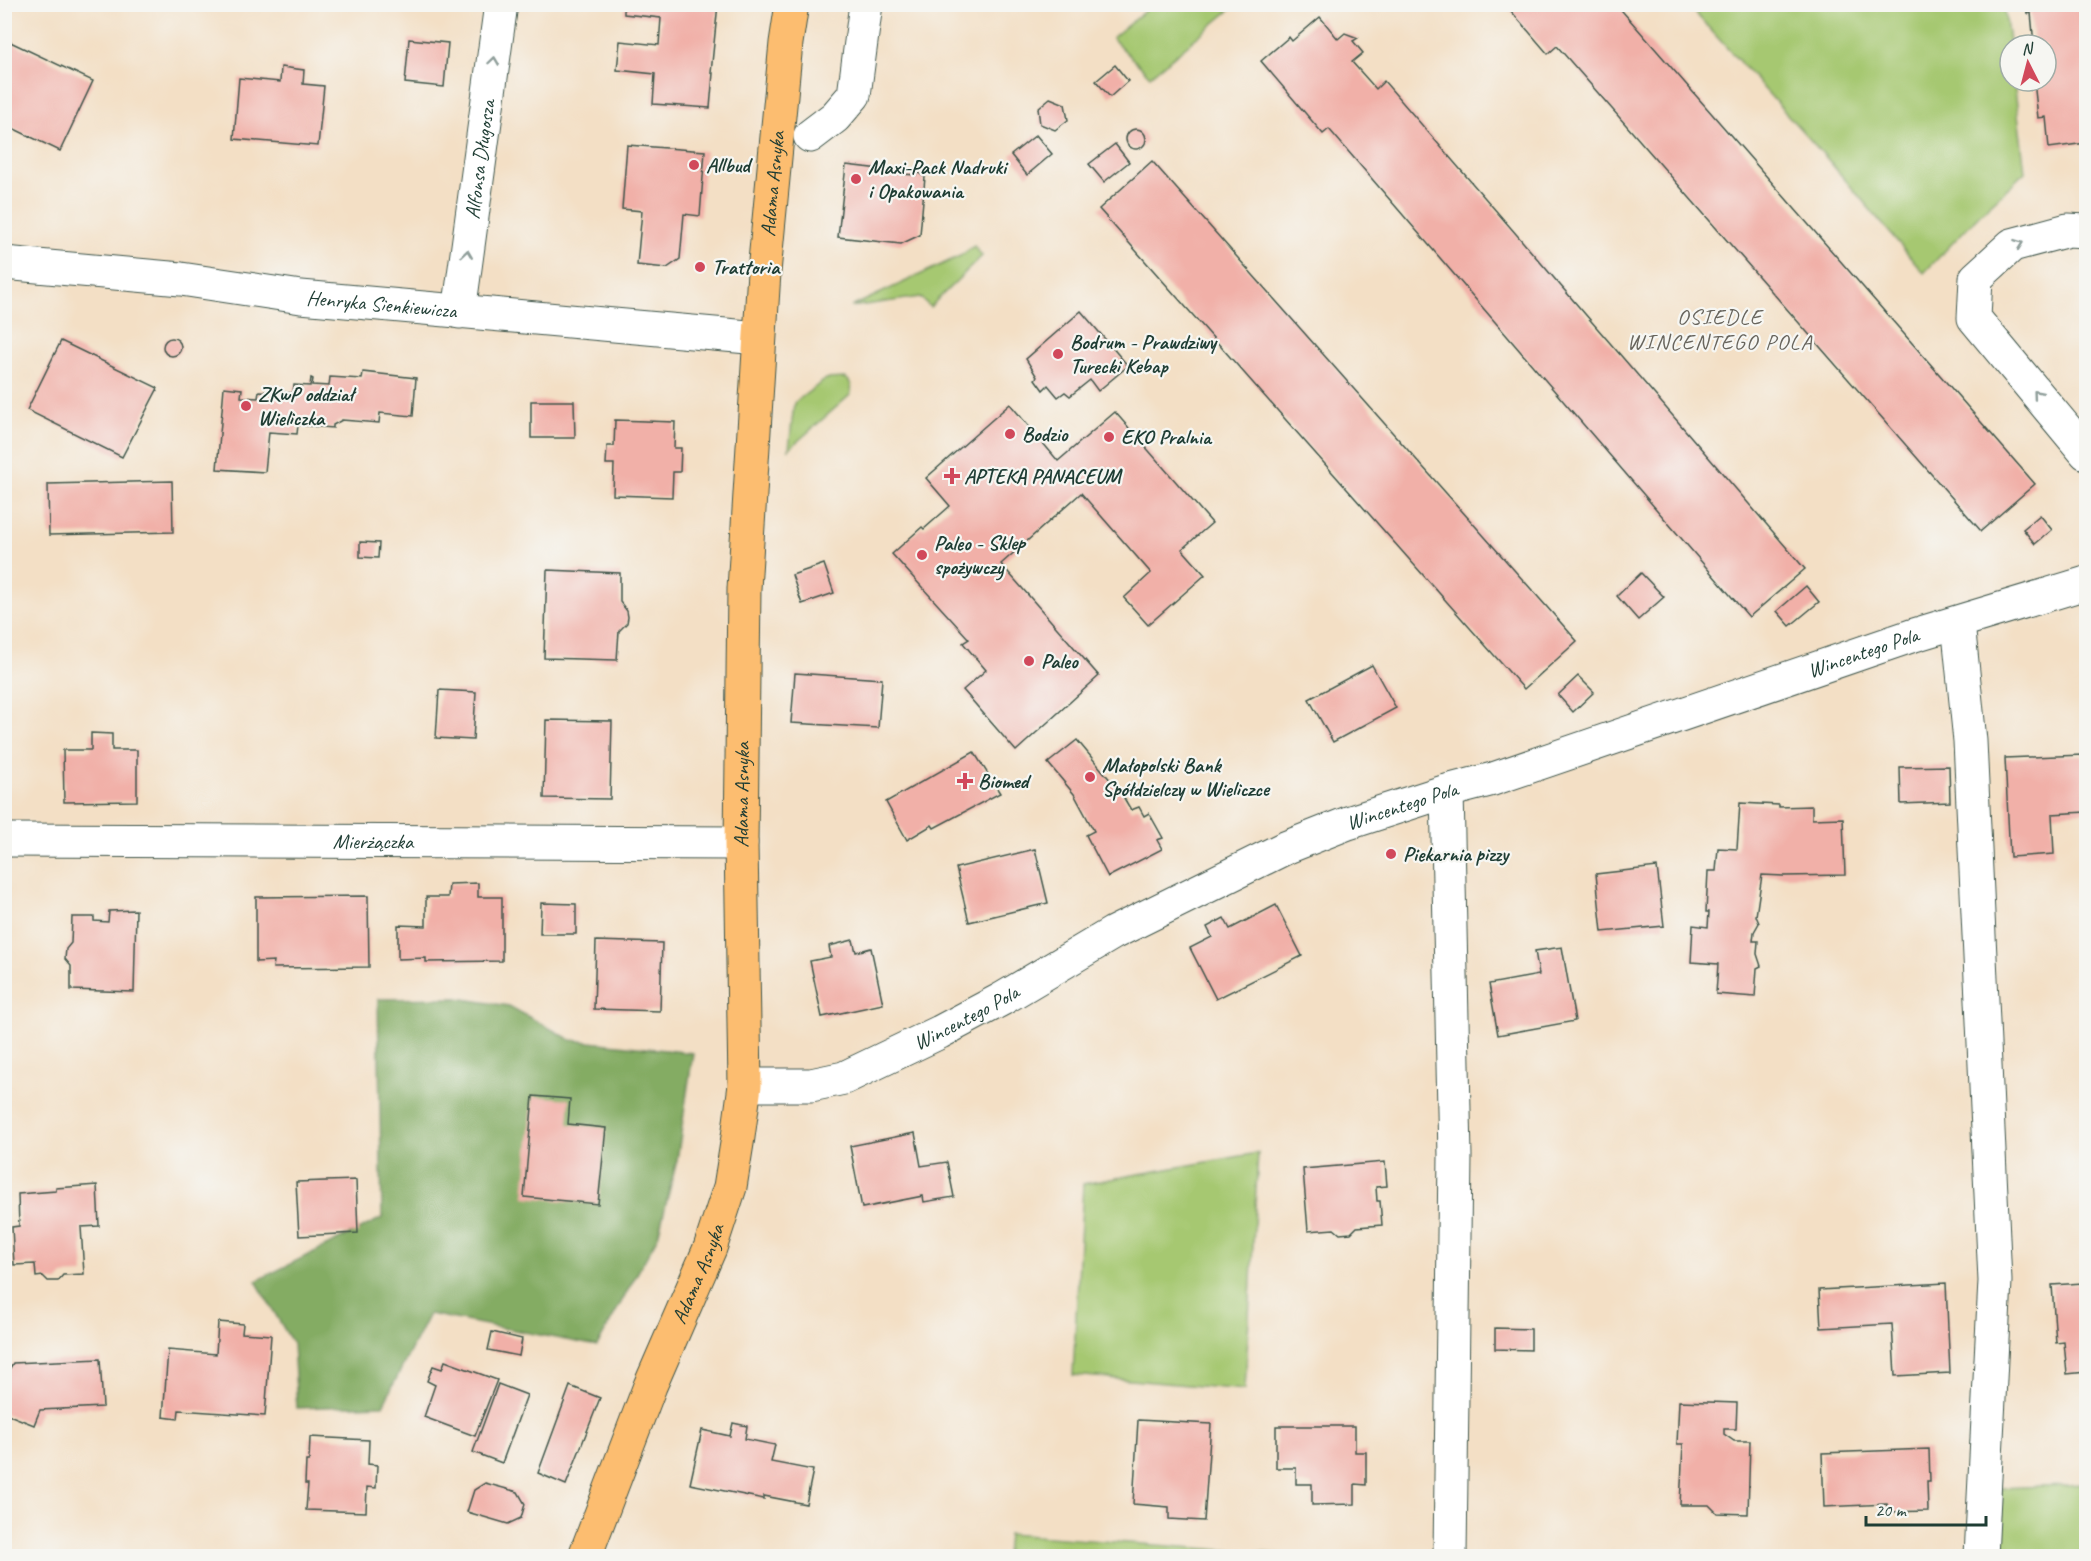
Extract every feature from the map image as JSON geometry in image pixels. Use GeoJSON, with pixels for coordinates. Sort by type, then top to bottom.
{"type":"FeatureCollection","features":[{"type":"Feature","properties":{"kind":"main road","name":"Adama Asnyka"},"geometry":{"type":"LineString","coordinates":[[585,1557],[650,1386],[710,1248],[730,1187],[745,1085],[741,843],[744,589],[759,338],[786,43],[792,4]]}},
{"type":"Feature","properties":{"kind":"street","name":"Alfonsa Długosza"},"geometry":{"type":"LineString","coordinates":[[459,312],[501,4]]}},
{"type":"Feature","properties":{"kind":"street"},"geometry":{"type":"LineString","coordinates":[[810,136],[835,117],[854,95],[866,4]]}},
{"type":"Feature","properties":{"kind":"street"},"geometry":{"type":"LineString","coordinates":[[2081,446],[1974,318],[1976,278],[2012,245],[2068,230],[2086,231]]}},
{"type":"Feature","properties":{"kind":"street","name":"Henryka Sienkiewicza"},"geometry":{"type":"LineString","coordinates":[[4,263],[181,279],[301,297],[759,338]]}},
{"type":"Feature","properties":{"kind":"street","name":"Wincentego Pola"},"geometry":{"type":"LineString","coordinates":[[745,1085],[812,1085],[844,1078],[916,1045],[981,1010],[1113,933],[1285,848],[1348,823],[1493,778],[1911,636],[2086,583]]}},
{"type":"Feature","properties":{"kind":"street"},"geometry":{"type":"LineString","coordinates":[[1958,623],[1970,741],[1995,1281],[1981,1557]]}},
{"type":"Feature","properties":{"kind":"street"},"geometry":{"type":"LineString","coordinates":[[1447,791],[1455,1156],[1450,1557]]}},
{"type":"Feature","properties":{"kind":"street","name":"Mierżączka"},"geometry":{"type":"LineString","coordinates":[[4,840],[741,843]]}},
{"type":"Feature","properties":{"kind":"green space"},"geometry":{"type":"Polygon","coordinates":[[[1152,5],[1236,5],[1150,76],[1112,38],[1152,5]]]}},
{"type":"Feature","properties":{"kind":"green space"},"geometry":{"type":"Polygon","coordinates":[[[1688,5],[2004,5],[2008,33],[1998,33],[1998,93],[2015,93],[2025,172],[1980,214],[1924,273],[1824,155],[1688,5]]]}},
{"type":"Feature","properties":{"kind":"green space"},"geometry":{"type":"Polygon","coordinates":[[[974,246],[982,256],[930,307],[920,297],[851,307],[960,256],[974,246]]]}},
{"type":"Feature","properties":{"kind":"green space"},"geometry":{"type":"Polygon","coordinates":[[[846,378],[851,386],[850,395],[789,449],[794,403],[826,379],[846,378]]]}},
{"type":"Feature","properties":{"kind":"green space"},"geometry":{"type":"Polygon","coordinates":[[[457,998],[509,1006],[571,1040],[693,1053],[677,1160],[658,1236],[597,1346],[429,1314],[383,1405],[297,1408],[293,1344],[256,1281],[382,1218],[378,999],[457,998]]]}},
{"type":"Feature","properties":{"kind":"green space"},"geometry":{"type":"Polygon","coordinates":[[[1258,1153],[1245,1390],[1073,1375],[1083,1184],[1258,1153]]]}},
{"type":"Feature","properties":{"kind":"green space"},"geometry":{"type":"Polygon","coordinates":[[[2086,1484],[2086,1556],[1999,1556],[2001,1488],[2086,1484]]]}},
{"type":"Feature","properties":{"kind":"green space"},"geometry":{"type":"Polygon","coordinates":[[[1008,1534],[1301,1556],[1006,1556],[1008,1534]]]}},
{"type":"Feature","properties":{"kind":"building"},"geometry":{"type":"Polygon","coordinates":[[[624,4],[718,4],[710,108],[653,104],[655,74],[617,70],[620,41],[659,45],[661,18],[624,14],[624,4]]]}},
{"type":"Feature","properties":{"kind":"building"},"geometry":{"type":"Polygon","coordinates":[[[1505,4],[1616,4],[2035,484],[1981,531],[1557,46],[1548,54],[1505,4]]]}},
{"type":"Feature","properties":{"kind":"building"},"geometry":{"type":"Polygon","coordinates":[[[2026,4],[2086,4],[2086,143],[2049,148],[2046,117],[2038,118],[2035,93],[2058,93],[2058,33],[2033,33],[2031,13],[2027,14],[2026,4]]]}},
{"type":"Feature","properties":{"kind":"building"},"geometry":{"type":"Polygon","coordinates":[[[1320,17],[1338,39],[1345,33],[1358,38],[1353,41],[1363,53],[1352,62],[1376,89],[1384,81],[1805,569],[1749,617],[1329,129],[1323,134],[1261,61],[1289,37],[1292,41],[1320,17]]]}},
{"type":"Feature","properties":{"kind":"building"},"geometry":{"type":"Polygon","coordinates":[[[4,39],[93,81],[60,151],[4,124],[4,39]]]}},
{"type":"Feature","properties":{"kind":"building"},"geometry":{"type":"Polygon","coordinates":[[[409,39],[448,43],[444,87],[405,83],[409,39]]]}},
{"type":"Feature","properties":{"kind":"building"},"geometry":{"type":"Polygon","coordinates":[[[1115,65],[1128,81],[1110,97],[1096,81],[1115,65]]]}},
{"type":"Feature","properties":{"kind":"building"},"geometry":{"type":"Polygon","coordinates":[[[281,67],[304,70],[303,84],[324,86],[318,146],[234,139],[239,78],[280,82],[281,67]]]}},
{"type":"Feature","properties":{"kind":"building"},"geometry":{"type":"Polygon","coordinates":[[[1050,98],[1065,104],[1068,120],[1055,130],[1040,124],[1038,108],[1050,98]]]}},
{"type":"Feature","properties":{"kind":"building"},"geometry":{"type":"Polygon","coordinates":[[[1136,129],[1143,132],[1146,139],[1143,146],[1136,149],[1129,146],[1126,139],[1129,132],[1136,129]]]}},
{"type":"Feature","properties":{"kind":"building"},"geometry":{"type":"Polygon","coordinates":[[[1036,135],[1052,154],[1027,175],[1011,155],[1036,135]]]}},
{"type":"Feature","properties":{"kind":"building"},"geometry":{"type":"Polygon","coordinates":[[[1115,144],[1129,162],[1104,182],[1089,164],[1115,144]]]}},
{"type":"Feature","properties":{"kind":"building"},"geometry":{"type":"Polygon","coordinates":[[[627,145],[705,151],[700,216],[684,214],[680,259],[667,268],[637,265],[642,211],[622,209],[627,145]]]}},
{"type":"Feature","properties":{"kind":"building"},"geometry":{"type":"Polygon","coordinates":[[[1152,161],[1577,641],[1524,689],[1099,209],[1152,161]]]}},
{"type":"Feature","properties":{"kind":"building"},"geometry":{"type":"Polygon","coordinates":[[[846,165],[888,170],[887,173],[916,175],[917,172],[925,177],[920,235],[901,244],[838,237],[846,165]]]}},
{"type":"Feature","properties":{"kind":"building"},"geometry":{"type":"Polygon","coordinates":[[[1081,311],[1128,366],[1098,391],[1090,380],[1070,396],[1065,392],[1058,397],[1048,385],[1043,390],[1026,359],[1081,311]]]}},
{"type":"Feature","properties":{"kind":"building"},"geometry":{"type":"Polygon","coordinates":[[[172,338],[180,343],[181,347],[176,355],[172,356],[164,351],[163,347],[168,339],[172,338]]]}},
{"type":"Feature","properties":{"kind":"building"},"geometry":{"type":"Polygon","coordinates":[[[61,341],[158,388],[122,457],[27,410],[61,341]]]}},
{"type":"Feature","properties":{"kind":"building"},"geometry":{"type":"Polygon","coordinates":[[[363,372],[416,378],[413,416],[380,413],[379,423],[342,420],[333,425],[333,428],[298,425],[297,434],[269,432],[265,472],[217,469],[224,387],[242,389],[241,397],[258,398],[259,391],[293,393],[294,385],[310,386],[311,378],[313,379],[312,385],[329,386],[330,377],[362,379],[363,372]]]}},
{"type":"Feature","properties":{"kind":"building"},"geometry":{"type":"Polygon","coordinates":[[[531,401],[574,401],[575,438],[531,438],[531,401]]]}},
{"type":"Feature","properties":{"kind":"building"},"geometry":{"type":"Polygon","coordinates":[[[1010,404],[1058,461],[1115,412],[1212,523],[1182,549],[1205,575],[1148,625],[1124,598],[1151,573],[1081,493],[1001,564],[1099,676],[1016,751],[963,690],[986,670],[963,643],[969,639],[892,554],[950,506],[926,478],[1010,404]]]}},
{"type":"Feature","properties":{"kind":"building"},"geometry":{"type":"Polygon","coordinates":[[[615,420],[675,422],[674,448],[681,448],[680,472],[673,472],[672,497],[613,495],[614,464],[606,464],[607,446],[614,446],[615,420]]]}},
{"type":"Feature","properties":{"kind":"building"},"geometry":{"type":"Polygon","coordinates":[[[172,481],[173,532],[49,535],[48,484],[172,481]]]}},
{"type":"Feature","properties":{"kind":"building"},"geometry":{"type":"Polygon","coordinates":[[[2040,515],[2052,530],[2035,544],[2023,529],[2040,515]]]}},
{"type":"Feature","properties":{"kind":"building"},"geometry":{"type":"Polygon","coordinates":[[[360,542],[379,543],[378,558],[360,557],[360,542]]]}},
{"type":"Feature","properties":{"kind":"building"},"geometry":{"type":"Polygon","coordinates":[[[824,564],[834,593],[802,604],[792,575],[824,564]]]}},
{"type":"Feature","properties":{"kind":"building"},"geometry":{"type":"Polygon","coordinates":[[[547,570],[620,573],[620,602],[627,611],[628,617],[627,623],[619,631],[617,660],[544,658],[547,570]]]}},
{"type":"Feature","properties":{"kind":"building"},"geometry":{"type":"Polygon","coordinates":[[[1641,573],[1664,597],[1638,620],[1617,596],[1641,573]]]}},
{"type":"Feature","properties":{"kind":"building"},"geometry":{"type":"Polygon","coordinates":[[[1806,586],[1819,602],[1790,626],[1777,611],[1806,586]]]}},
{"type":"Feature","properties":{"kind":"building"},"geometry":{"type":"Polygon","coordinates":[[[1372,665],[1396,708],[1333,742],[1309,699],[1372,665]]]}},
{"type":"Feature","properties":{"kind":"building"},"geometry":{"type":"Polygon","coordinates":[[[795,673],[882,679],[878,728],[791,723],[795,673]]]}},
{"type":"Feature","properties":{"kind":"building"},"geometry":{"type":"Polygon","coordinates":[[[1578,676],[1594,692],[1573,712],[1558,695],[1578,676]]]}},
{"type":"Feature","properties":{"kind":"building"},"geometry":{"type":"Polygon","coordinates":[[[439,690],[476,692],[473,740],[436,738],[439,690]]]}},
{"type":"Feature","properties":{"kind":"building"},"geometry":{"type":"Polygon","coordinates":[[[546,720],[612,721],[610,799],[544,798],[546,720]]]}},
{"type":"Feature","properties":{"kind":"building"},"geometry":{"type":"Polygon","coordinates":[[[91,733],[112,734],[112,750],[137,750],[137,801],[64,802],[63,750],[91,750],[91,733]]]}},
{"type":"Feature","properties":{"kind":"building"},"geometry":{"type":"Polygon","coordinates":[[[1077,740],[1121,793],[1131,810],[1139,807],[1144,816],[1149,813],[1163,838],[1157,840],[1162,849],[1108,877],[1086,835],[1094,831],[1074,794],[1048,763],[1077,740]]]}},
{"type":"Feature","properties":{"kind":"building"},"geometry":{"type":"Polygon","coordinates":[[[974,752],[1000,793],[934,828],[932,825],[907,840],[886,802],[974,752]]]}},
{"type":"Feature","properties":{"kind":"building"},"geometry":{"type":"Polygon","coordinates":[[[2083,755],[2086,812],[2052,814],[2054,854],[2010,857],[2005,758],[2083,755]]]}},
{"type":"Feature","properties":{"kind":"building"},"geometry":{"type":"Polygon","coordinates":[[[1949,766],[1950,802],[1901,804],[1900,767],[1949,766]]]}},
{"type":"Feature","properties":{"kind":"building"},"geometry":{"type":"Polygon","coordinates":[[[1740,803],[1779,805],[1779,807],[1812,806],[1812,819],[1843,818],[1845,875],[1762,875],[1756,916],[1759,923],[1754,932],[1753,941],[1758,941],[1757,954],[1761,966],[1757,968],[1755,997],[1716,994],[1718,964],[1691,962],[1693,925],[1708,927],[1709,912],[1706,912],[1708,871],[1716,871],[1718,848],[1737,849],[1740,803]]]}},
{"type":"Feature","properties":{"kind":"building"},"geometry":{"type":"Polygon","coordinates":[[[1035,849],[1048,903],[969,922],[956,868],[1035,849]]]}},
{"type":"Feature","properties":{"kind":"building"},"geometry":{"type":"Polygon","coordinates":[[[1657,867],[1664,926],[1602,932],[1596,874],[1657,867]]]}},
{"type":"Feature","properties":{"kind":"building"},"geometry":{"type":"Polygon","coordinates":[[[478,883],[478,897],[502,897],[502,961],[426,962],[426,958],[398,959],[398,925],[426,926],[426,897],[448,897],[449,884],[478,883]]]}},
{"type":"Feature","properties":{"kind":"building"},"geometry":{"type":"Polygon","coordinates":[[[368,896],[369,967],[273,968],[274,961],[256,962],[256,897],[368,896]]]}},
{"type":"Feature","properties":{"kind":"building"},"geometry":{"type":"Polygon","coordinates":[[[541,903],[576,904],[576,934],[540,934],[541,903]]]}},
{"type":"Feature","properties":{"kind":"building"},"geometry":{"type":"Polygon","coordinates":[[[1276,905],[1302,956],[1216,999],[1190,948],[1212,937],[1207,927],[1224,918],[1230,929],[1276,905]]]}},
{"type":"Feature","properties":{"kind":"building"},"geometry":{"type":"Polygon","coordinates":[[[136,910],[134,992],[71,990],[71,966],[65,959],[66,949],[71,943],[72,917],[94,917],[94,921],[108,922],[109,911],[136,910]]]}},
{"type":"Feature","properties":{"kind":"building"},"geometry":{"type":"Polygon","coordinates":[[[4,926],[6,926],[8,994],[4,994],[4,926]]]}},
{"type":"Feature","properties":{"kind":"building"},"geometry":{"type":"Polygon","coordinates":[[[853,940],[856,952],[871,948],[883,1004],[822,1017],[810,961],[831,957],[829,946],[853,940]]]}},
{"type":"Feature","properties":{"kind":"building"},"geometry":{"type":"Polygon","coordinates":[[[596,941],[662,943],[660,1011],[594,1009],[596,941]]]}},
{"type":"Feature","properties":{"kind":"building"},"geometry":{"type":"Polygon","coordinates":[[[1562,947],[1575,1021],[1498,1035],[1489,984],[1539,975],[1535,951],[1562,947]]]}},
{"type":"Feature","properties":{"kind":"building"},"geometry":{"type":"Polygon","coordinates":[[[533,1096],[570,1099],[568,1124],[606,1128],[598,1204],[524,1197],[533,1096]]]}},
{"type":"Feature","properties":{"kind":"building"},"geometry":{"type":"Polygon","coordinates":[[[915,1133],[921,1166],[947,1162],[954,1197],[924,1202],[923,1196],[862,1208],[850,1146],[915,1133]]]}},
{"type":"Feature","properties":{"kind":"building"},"geometry":{"type":"Polygon","coordinates":[[[1385,1162],[1387,1186],[1376,1187],[1382,1225],[1357,1227],[1351,1233],[1340,1234],[1334,1229],[1308,1231],[1303,1169],[1385,1162]]]}},
{"type":"Feature","properties":{"kind":"building"},"geometry":{"type":"Polygon","coordinates":[[[356,1180],[358,1233],[299,1236],[296,1182],[356,1180]]]}},
{"type":"Feature","properties":{"kind":"building"},"geometry":{"type":"Polygon","coordinates":[[[97,1185],[99,1226],[81,1227],[84,1274],[63,1275],[58,1281],[48,1281],[43,1276],[36,1277],[35,1264],[14,1265],[12,1227],[19,1226],[18,1194],[97,1185]]]}},
{"type":"Feature","properties":{"kind":"building"},"geometry":{"type":"Polygon","coordinates":[[[1946,1283],[1950,1373],[1895,1376],[1892,1324],[1821,1328],[1819,1290],[1946,1283]]]}},
{"type":"Feature","properties":{"kind":"building"},"geometry":{"type":"Polygon","coordinates":[[[2083,1283],[2086,1302],[2086,1372],[2067,1374],[2064,1342],[2056,1343],[2052,1285],[2083,1283]]]}},
{"type":"Feature","properties":{"kind":"building"},"geometry":{"type":"Polygon","coordinates":[[[218,1322],[243,1324],[242,1333],[271,1335],[265,1416],[179,1410],[178,1419],[163,1417],[168,1350],[216,1354],[218,1322]]]}},
{"type":"Feature","properties":{"kind":"building"},"geometry":{"type":"Polygon","coordinates":[[[1495,1328],[1531,1329],[1531,1350],[1495,1349],[1495,1328]]]}},
{"type":"Feature","properties":{"kind":"building"},"geometry":{"type":"Polygon","coordinates":[[[492,1332],[522,1339],[519,1356],[488,1350],[492,1332]]]}},
{"type":"Feature","properties":{"kind":"building"},"geometry":{"type":"Polygon","coordinates":[[[100,1359],[103,1407],[40,1410],[34,1425],[4,1413],[4,1378],[13,1363],[100,1359]]]}},
{"type":"Feature","properties":{"kind":"building"},"geometry":{"type":"Polygon","coordinates":[[[445,1361],[497,1380],[475,1436],[424,1417],[435,1385],[427,1381],[433,1366],[442,1369],[445,1361]]]}},
{"type":"Feature","properties":{"kind":"building"},"geometry":{"type":"Polygon","coordinates":[[[498,1384],[527,1395],[502,1463],[473,1452],[498,1384]]]}},
{"type":"Feature","properties":{"kind":"building"},"geometry":{"type":"Polygon","coordinates":[[[570,1386],[600,1398],[566,1485],[538,1473],[570,1386]]]}},
{"type":"Feature","properties":{"kind":"building"},"geometry":{"type":"Polygon","coordinates":[[[1679,1401],[1737,1403],[1736,1429],[1724,1429],[1724,1434],[1734,1441],[1750,1441],[1748,1514],[1717,1513],[1709,1505],[1680,1505],[1683,1444],[1677,1444],[1679,1401]]]}},
{"type":"Feature","properties":{"kind":"building"},"geometry":{"type":"Polygon","coordinates":[[[1138,1420],[1211,1424],[1204,1521],[1169,1519],[1169,1507],[1133,1504],[1138,1420]]]}},
{"type":"Feature","properties":{"kind":"building"},"geometry":{"type":"Polygon","coordinates":[[[733,1423],[747,1426],[745,1439],[775,1445],[771,1462],[813,1470],[806,1504],[764,1496],[764,1499],[690,1484],[702,1430],[730,1436],[733,1423]]]}},
{"type":"Feature","properties":{"kind":"building"},"geometry":{"type":"Polygon","coordinates":[[[1276,1426],[1355,1426],[1355,1452],[1366,1452],[1366,1485],[1355,1484],[1355,1504],[1312,1505],[1312,1484],[1296,1484],[1296,1468],[1276,1468],[1276,1426]]]}},
{"type":"Feature","properties":{"kind":"building"},"geometry":{"type":"Polygon","coordinates":[[[310,1437],[369,1440],[368,1464],[377,1465],[376,1488],[367,1487],[366,1512],[306,1510],[308,1484],[305,1484],[306,1461],[309,1461],[310,1437]]]}},
{"type":"Feature","properties":{"kind":"building"},"geometry":{"type":"Polygon","coordinates":[[[1929,1449],[1928,1511],[1887,1512],[1887,1504],[1824,1507],[1822,1453],[1929,1449]]]}},
{"type":"Feature","properties":{"kind":"building"},"geometry":{"type":"Polygon","coordinates":[[[485,1483],[518,1492],[525,1504],[521,1518],[508,1524],[467,1512],[474,1490],[485,1483]]]}},
{"type":"Feature","properties":{"kind":"place","name":"Allbud"},"geometry":{"type":"Point","coordinates":[694,165]}},
{"type":"Feature","properties":{"kind":"place","name":"Maxi-Pack Nadruki i Opakowania"},"geometry":{"type":"Point","coordinates":[856,179]}},
{"type":"Feature","properties":{"kind":"place","name":"Trattoria"},"geometry":{"type":"Point","coordinates":[700,267]}},
{"type":"Feature","properties":{"kind":"place","name":"Bodrum - Prawdziwy Turecki Kebap"},"geometry":{"type":"Point","coordinates":[1058,354]}},
{"type":"Feature","properties":{"kind":"place","name":"ZKwP oddział Wieliczka"},"geometry":{"type":"Point","coordinates":[246,406]}},
{"type":"Feature","properties":{"kind":"place","name":"Bodzio"},"geometry":{"type":"Point","coordinates":[1010,434]}},
{"type":"Feature","properties":{"kind":"place","name":"EKO Pralnia"},"geometry":{"type":"Point","coordinates":[1109,437]}},
{"type":"Feature","properties":{"kind":"place","name":"APTEKA PANACEUM"},"geometry":{"type":"Point","coordinates":[952,476]}},
{"type":"Feature","properties":{"kind":"place","name":"Paleo - Sklep spożywczy"},"geometry":{"type":"Point","coordinates":[922,555]}},
{"type":"Feature","properties":{"kind":"place","name":"Paleo"},"geometry":{"type":"Point","coordinates":[1029,661]}},
{"type":"Feature","properties":{"kind":"place","name":"Małopolski Bank Spółdzielczy w Wieliczce"},"geometry":{"type":"Point","coordinates":[1090,777]}},
{"type":"Feature","properties":{"kind":"place","name":"Biomed"},"geometry":{"type":"Point","coordinates":[965,781]}},
{"type":"Feature","properties":{"kind":"place","name":"Piekarnia pizzy"},"geometry":{"type":"Point","coordinates":[1391,854]}},
{"type":"Feature","properties":{"kind":"district","name":"OSIEDLE WINCENTEGO POLA"},"geometry":{"type":"Point","coordinates":[1720,330]}}]}
